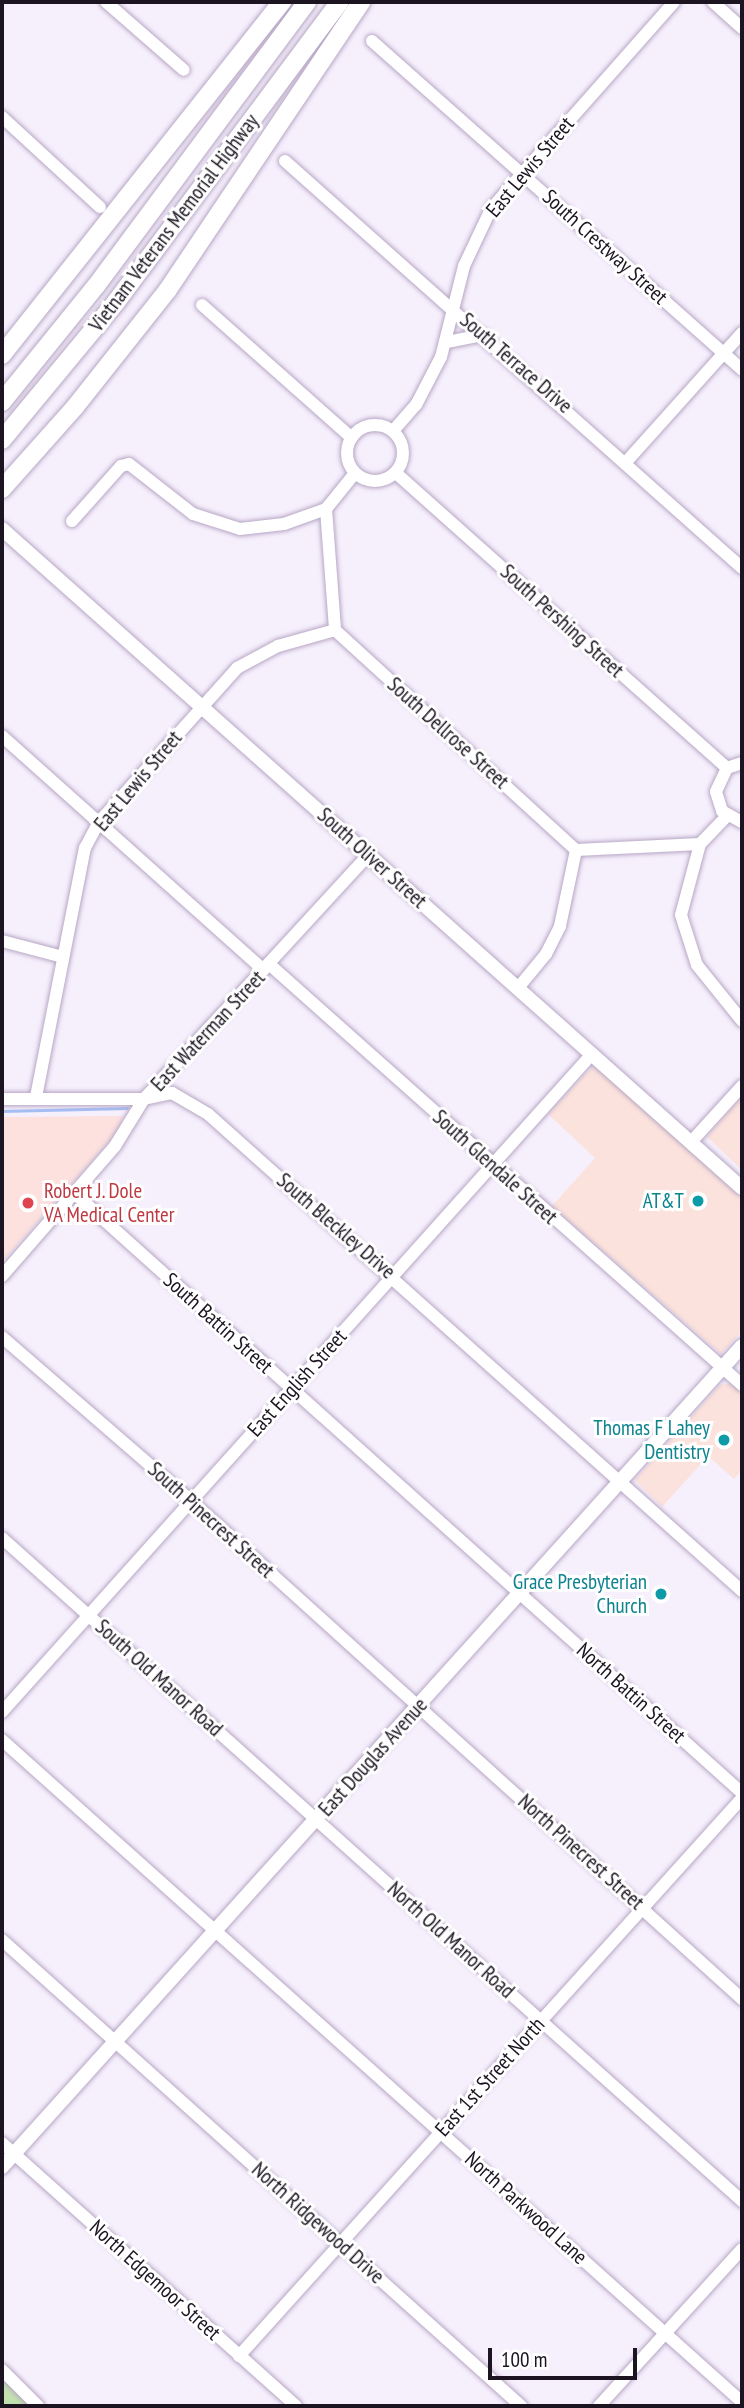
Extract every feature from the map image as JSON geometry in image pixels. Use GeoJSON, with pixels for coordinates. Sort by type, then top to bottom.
{"type":"FeatureCollection","features":[{"type":"Feature","properties":{"kind":"highway"},"geometry":{"type":"LineString","coordinates":[[2,355],[282,2]]}},
{"type":"Feature","properties":{"kind":"highway","name":"Vietnam Veterans Memorial Highway"},"geometry":{"type":"LineString","coordinates":[[2,402],[96,286],[307,2]]}},
{"type":"Feature","properties":{"kind":"highway","name":"Vietnam Veterans Memorial Highway"},"geometry":{"type":"LineString","coordinates":[[2,440],[123,292],[340,2]]}},
{"type":"Feature","properties":{"kind":"highway"},"geometry":{"type":"LineString","coordinates":[[2,489],[75,407],[167,291],[361,2]]}},
{"type":"Feature","properties":{"kind":"main road","name":"South Oliver Street"},"geometry":{"type":"LineString","coordinates":[[2,529],[742,1188]]}},
{"type":"Feature","properties":{"kind":"main road","name":"East Douglas Avenue"},"geometry":{"type":"LineString","coordinates":[[2,2167],[742,1346]]}},
{"type":"Feature","properties":{"kind":"street"},"geometry":{"type":"LineString","coordinates":[[106,2],[184,70]]}},
{"type":"Feature","properties":{"kind":"street","name":"East Lewis Street"},"geometry":{"type":"LineString","coordinates":[[393,431],[425,390],[447,342],[474,238],[521,173],[674,2]]}},
{"type":"Feature","properties":{"kind":"street"},"geometry":{"type":"LineString","coordinates":[[713,2],[742,28]]}},
{"type":"Feature","properties":{"kind":"street","name":"South Crestway Street"},"geometry":{"type":"LineString","coordinates":[[372,41],[742,370]]}},
{"type":"Feature","properties":{"kind":"street"},"geometry":{"type":"LineString","coordinates":[[2,117],[100,207]]}},
{"type":"Feature","properties":{"kind":"street","name":"South Terrace Drive"},"geometry":{"type":"LineString","coordinates":[[285,162],[626,461],[742,568]]}},
{"type":"Feature","properties":{"kind":"street"},"geometry":{"type":"LineString","coordinates":[[202,305],[352,438]]}},
{"type":"Feature","properties":{"kind":"street"},"geometry":{"type":"LineString","coordinates":[[626,461],[742,333]]}},
{"type":"Feature","properties":{"kind":"street"},"geometry":{"type":"LineString","coordinates":[[447,342],[483,335]]}},
{"type":"Feature","properties":{"kind":"street"},"geometry":{"type":"LineString","coordinates":[[374,425],[393,431],[403,448],[397,474],[372,482],[355,473],[347,457],[352,438],[374,425]]}},
{"type":"Feature","properties":{"kind":"street"},"geometry":{"type":"LineString","coordinates":[[72,520],[121,466],[129,464],[193,513],[240,529],[284,524],[326,509],[355,473]]}},
{"type":"Feature","properties":{"kind":"street","name":"South Pershing Street"},"geometry":{"type":"LineString","coordinates":[[397,474],[727,768]]}},
{"type":"Feature","properties":{"kind":"street"},"geometry":{"type":"LineString","coordinates":[[326,509],[335,630]]}},
{"type":"Feature","properties":{"kind":"street","name":"East Lewis Street"},"geometry":{"type":"LineString","coordinates":[[36,1097],[85,848],[99,822],[201,707],[254,657],[335,630]]}},
{"type":"Feature","properties":{"kind":"street","name":"South Dellrose Street"},"geometry":{"type":"LineString","coordinates":[[335,630],[576,850]]}},
{"type":"Feature","properties":{"kind":"street","name":"South Glendale Street"},"geometry":{"type":"LineString","coordinates":[[2,736],[742,1385]]}},
{"type":"Feature","properties":{"kind":"street"},"geometry":{"type":"LineString","coordinates":[[742,763],[727,768],[716,792],[727,816],[742,822]]}},
{"type":"Feature","properties":{"kind":"street"},"geometry":{"type":"LineString","coordinates":[[727,816],[700,844],[681,915],[697,965],[742,1021]]}},
{"type":"Feature","properties":{"kind":"street"},"geometry":{"type":"LineString","coordinates":[[517,988],[546,954],[560,926],[576,850],[700,844]]}},
{"type":"Feature","properties":{"kind":"street","name":"East Waterman Street"},"geometry":{"type":"LineString","coordinates":[[2,1276],[115,1146],[144,1099],[368,855]]}},
{"type":"Feature","properties":{"kind":"street"},"geometry":{"type":"LineString","coordinates":[[2,941],[63,957]]}},
{"type":"Feature","properties":{"kind":"street","name":"East English Street"},"geometry":{"type":"LineString","coordinates":[[2,1712],[592,1054]]}},
{"type":"Feature","properties":{"kind":"street"},"geometry":{"type":"LineString","coordinates":[[691,1142],[742,1086]]}},
{"type":"Feature","properties":{"kind":"street","name":"South Bleckley Drive"},"geometry":{"type":"LineString","coordinates":[[2,1099],[144,1099],[172,1093],[208,1114],[742,1591]]}},
{"type":"Feature","properties":{"kind":"street","name":"South Battin Street"},"geometry":{"type":"LineString","coordinates":[[74,1193],[291,1390],[520,1592]]}},
{"type":"Feature","properties":{"kind":"street","name":"South Pinecrest Street"},"geometry":{"type":"LineString","coordinates":[[2,1337],[419,1706]]}},
{"type":"Feature","properties":{"kind":"street","name":"South Old Manor Road"},"geometry":{"type":"LineString","coordinates":[[2,1538],[317,1819]]}},
{"type":"Feature","properties":{"kind":"street","name":"North Battin Street"},"geometry":{"type":"LineString","coordinates":[[520,1592],[742,1796]]}},
{"type":"Feature","properties":{"kind":"street","name":"North Pinecrest Street"},"geometry":{"type":"LineString","coordinates":[[419,1706],[742,1999]]}},
{"type":"Feature","properties":{"kind":"street","name":"North Parkwood Lane"},"geometry":{"type":"LineString","coordinates":[[2,1740],[742,2402]]}},
{"type":"Feature","properties":{"kind":"street","name":"East 1st Street North"},"geometry":{"type":"LineString","coordinates":[[239,2356],[742,1796]]}},
{"type":"Feature","properties":{"kind":"street","name":"North Old Manor Road"},"geometry":{"type":"LineString","coordinates":[[317,1819],[742,2201]]}},
{"type":"Feature","properties":{"kind":"street","name":"North Ridgewood Drive"},"geometry":{"type":"LineString","coordinates":[[2,1940],[521,2406]]}},
{"type":"Feature","properties":{"kind":"street","name":"North Edgemoor Street"},"geometry":{"type":"LineString","coordinates":[[2,2143],[296,2406]]}},
{"type":"Feature","properties":{"kind":"street"},"geometry":{"type":"LineString","coordinates":[[599,2406],[742,2249]]}},
{"type":"Feature","properties":{"kind":"street"},"geometry":{"type":"LineString","coordinates":[[2,2371],[38,2406]]}},
{"type":"Feature","properties":{"kind":"shaded area"},"geometry":{"type":"Polygon","coordinates":[[[594,1065],[742,1197],[742,1331],[721,1354],[552,1206],[595,1158],[548,1114],[594,1065]]]}},
{"type":"Feature","properties":{"kind":"shaded area"},"geometry":{"type":"Polygon","coordinates":[[[742,1096],[742,1170],[707,1137],[742,1096]]]}},
{"type":"Feature","properties":{"kind":"shaded area","name":"Robert J. Dole VA Medical Center"},"geometry":{"type":"Polygon","coordinates":[[[123,1116],[118,1131],[2,1262],[2,1117],[123,1116]]]}},
{"type":"Feature","properties":{"kind":"shaded area"},"geometry":{"type":"Polygon","coordinates":[[[731,1383],[742,1393],[742,1470],[734,1479],[708,1456],[662,1507],[635,1480],[720,1385],[731,1383]]]}},
{"type":"Feature","properties":{"kind":"green space"},"geometry":{"type":"Polygon","coordinates":[[[2,2376],[32,2406],[2,2406],[2,2376]]]}},
{"type":"Feature","properties":{"kind":"waterway"},"geometry":{"type":"LineString","coordinates":[[2,1111],[127,1108]]}},
{"type":"Feature","properties":{"kind":"place","name":"AT&T"},"geometry":{"type":"Point","coordinates":[698,1201]}},
{"type":"Feature","properties":{"kind":"place","name":"Robert J. Dole VA Medical Center"},"geometry":{"type":"Point","coordinates":[28,1203]}},
{"type":"Feature","properties":{"kind":"place","name":"Thomas F Lahey Dentistry"},"geometry":{"type":"Point","coordinates":[724,1440]}},
{"type":"Feature","properties":{"kind":"place","name":"Grace Presbyterian Church"},"geometry":{"type":"Point","coordinates":[661,1594]}}]}
